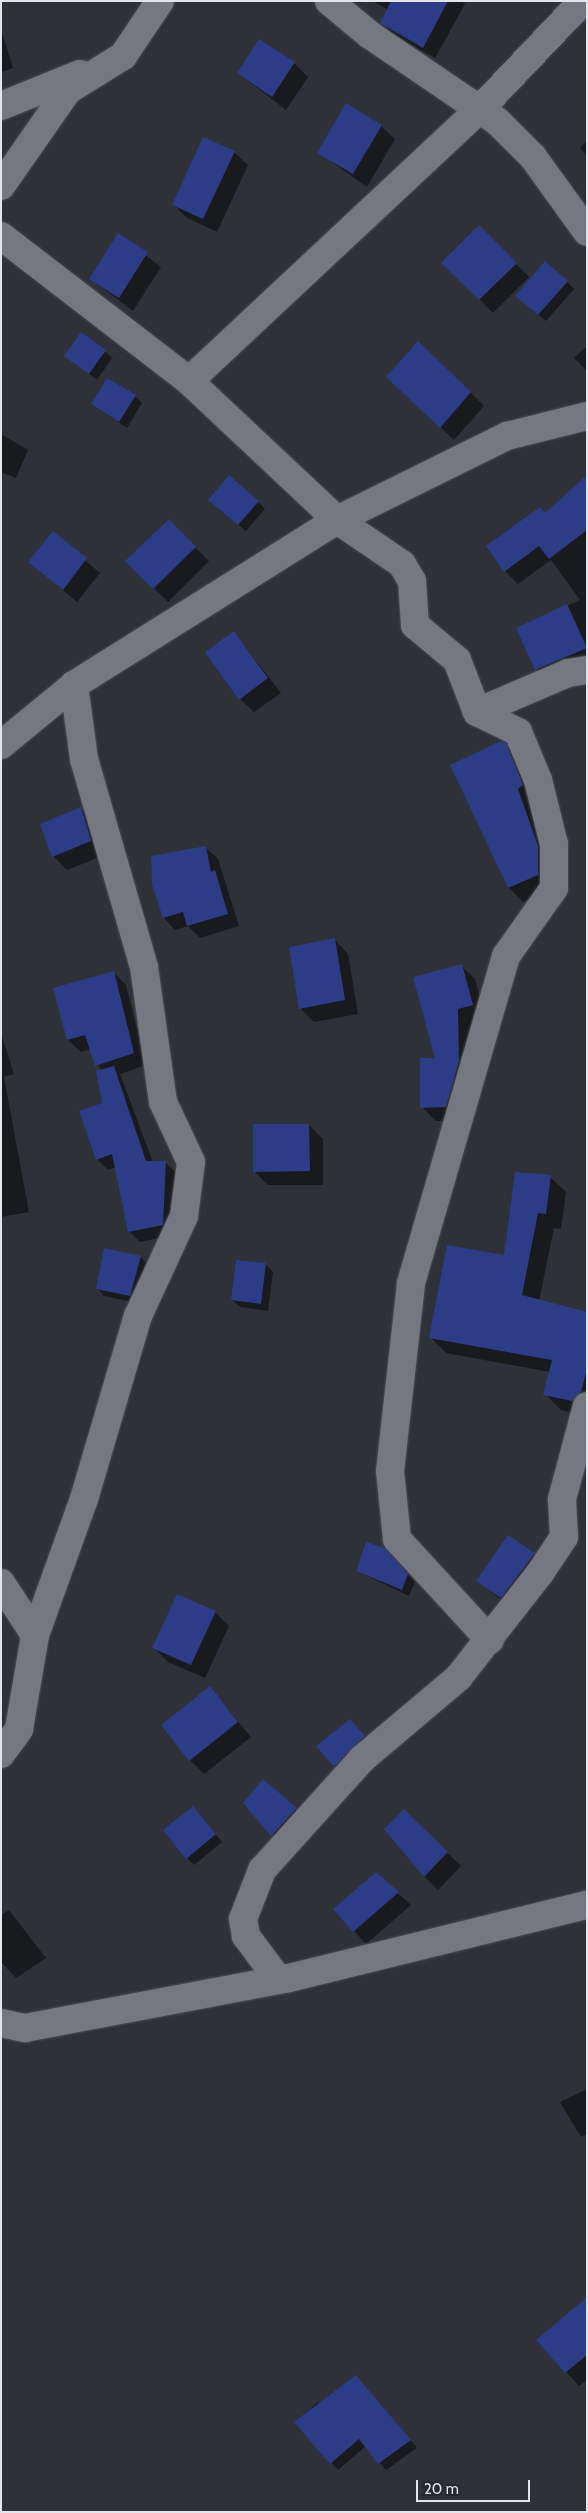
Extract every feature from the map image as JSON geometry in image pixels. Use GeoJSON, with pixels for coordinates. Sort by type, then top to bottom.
{"type":"FeatureCollection","features":[{"type":"Feature","properties":{"kind":"street"},"geometry":{"type":"LineString","coordinates":[[1,186],[68,90],[123,56],[160,1]]}},
{"type":"Feature","properties":{"kind":"street"},"geometry":{"type":"LineString","coordinates":[[329,1],[370,35],[480,109],[533,157],[587,232]]}},
{"type":"Feature","properties":{"kind":"street"},"geometry":{"type":"LineString","coordinates":[[189,381],[480,109],[583,1]]}},
{"type":"Feature","properties":{"kind":"street"},"geometry":{"type":"LineString","coordinates":[[1,106],[123,56]]}},
{"type":"Feature","properties":{"kind":"street"},"geometry":{"type":"LineString","coordinates":[[1,236],[189,381],[337,520],[402,564],[412,581],[415,625],[457,660],[477,712],[518,732],[538,780],[554,844],[554,888],[506,956],[411,1284],[390,1471],[397,1539],[490,1640]]}},
{"type":"Feature","properties":{"kind":"street"},"geometry":{"type":"LineString","coordinates":[[1,745],[74,685],[337,520],[508,436],[587,416]]}},
{"type":"Feature","properties":{"kind":"street"},"geometry":{"type":"LineString","coordinates":[[477,712],[568,673],[587,670]]}},
{"type":"Feature","properties":{"kind":"street"},"geometry":{"type":"LineString","coordinates":[[1,1754],[19,1729],[35,1635],[84,1498],[138,1316],[184,1216],[191,1162],[163,1102],[144,967],[84,758],[74,685]]}},
{"type":"Feature","properties":{"kind":"street"},"geometry":{"type":"LineString","coordinates":[[278,1979],[246,1936],[243,1919],[262,1870],[362,1759],[458,1678],[490,1640],[564,1537],[562,1499],[587,1406]]}},
{"type":"Feature","properties":{"kind":"street"},"geometry":{"type":"LineString","coordinates":[[1,1583],[35,1635]]}},
{"type":"Feature","properties":{"kind":"street"},"geometry":{"type":"LineString","coordinates":[[1,2023],[24,2028],[278,1979],[587,1905]]}},
{"type":"Feature","properties":{"kind":"building"},"geometry":{"type":"Polygon","coordinates":[[[391,1],[448,1],[423,48],[380,23],[391,1]]]}},
{"type":"Feature","properties":{"kind":"building"},"geometry":{"type":"Polygon","coordinates":[[[259,39],[295,62],[272,97],[237,73],[259,39]]]}},
{"type":"Feature","properties":{"kind":"building"},"geometry":{"type":"Polygon","coordinates":[[[346,103],[382,125],[353,174],[317,153],[346,103]]]}},
{"type":"Feature","properties":{"kind":"building"},"geometry":{"type":"Polygon","coordinates":[[[203,137],[235,151],[203,219],[172,205],[203,137]]]}},
{"type":"Feature","properties":{"kind":"building"},"geometry":{"type":"Polygon","coordinates":[[[479,225],[517,263],[479,300],[441,263],[479,225]]]}},
{"type":"Feature","properties":{"kind":"building"},"geometry":{"type":"Polygon","coordinates":[[[118,233],[148,252],[119,298],[89,279],[118,233]]]}},
{"type":"Feature","properties":{"kind":"building"},"geometry":{"type":"Polygon","coordinates":[[[545,261],[568,281],[538,315],[515,296],[545,261]]]}},
{"type":"Feature","properties":{"kind":"building"},"geometry":{"type":"Polygon","coordinates":[[[81,332],[106,350],[89,374],[64,356],[81,332]]]}},
{"type":"Feature","properties":{"kind":"building"},"geometry":{"type":"Polygon","coordinates":[[[418,341],[471,392],[440,428],[386,377],[418,341]]]}},
{"type":"Feature","properties":{"kind":"building"},"geometry":{"type":"Polygon","coordinates":[[[107,378],[136,395],[119,422],[91,404],[107,378]]]}},
{"type":"Feature","properties":{"kind":"building"},"geometry":{"type":"Polygon","coordinates":[[[229,475],[259,501],[238,525],[208,500],[229,475]]]}},
{"type":"Feature","properties":{"kind":"building"},"geometry":{"type":"Polygon","coordinates":[[[587,475],[587,530],[549,559],[539,546],[504,572],[486,546],[540,507],[545,513],[587,475]]]}},
{"type":"Feature","properties":{"kind":"building"},"geometry":{"type":"Polygon","coordinates":[[[169,519],[196,547],[153,589],[125,561],[169,519]]]}},
{"type":"Feature","properties":{"kind":"building"},"geometry":{"type":"Polygon","coordinates":[[[53,531],[87,558],[63,590],[28,562],[53,531]]]}},
{"type":"Feature","properties":{"kind":"building"},"geometry":{"type":"Polygon","coordinates":[[[567,604],[587,648],[535,670],[516,628],[567,604]]]}},
{"type":"Feature","properties":{"kind":"building"},"geometry":{"type":"Polygon","coordinates":[[[234,631],[268,678],[239,700],[205,652],[234,631]]]}},
{"type":"Feature","properties":{"kind":"building"},"geometry":{"type":"Polygon","coordinates":[[[501,741],[506,743],[523,785],[518,789],[538,846],[538,875],[508,888],[450,765],[501,741]]]}},
{"type":"Feature","properties":{"kind":"building"},"geometry":{"type":"Polygon","coordinates":[[[81,807],[91,841],[52,857],[40,824],[81,807]]]}},
{"type":"Feature","properties":{"kind":"building"},"geometry":{"type":"Polygon","coordinates":[[[206,846],[211,872],[215,870],[228,914],[187,926],[183,912],[163,918],[152,885],[151,856],[206,846]]]}},
{"type":"Feature","properties":{"kind":"building"},"geometry":{"type":"Polygon","coordinates":[[[335,938],[345,1000],[299,1009],[289,947],[335,938]]]}},
{"type":"Feature","properties":{"kind":"building"},"geometry":{"type":"Polygon","coordinates":[[[462,964],[473,1005],[458,1009],[459,1061],[446,1107],[420,1108],[420,1058],[435,1058],[413,977],[462,964]]]}},
{"type":"Feature","properties":{"kind":"building"},"geometry":{"type":"Polygon","coordinates":[[[114,971],[134,1053],[95,1066],[85,1035],[67,1040],[53,988],[114,971]]]}},
{"type":"Feature","properties":{"kind":"building"},"geometry":{"type":"Polygon","coordinates":[[[114,1066],[146,1161],[166,1161],[163,1225],[128,1232],[112,1154],[96,1160],[79,1111],[102,1103],[96,1071],[114,1066]]]}},
{"type":"Feature","properties":{"kind":"building"},"geometry":{"type":"Polygon","coordinates":[[[253,1124],[309,1124],[310,1171],[253,1172],[253,1124]]]}},
{"type":"Feature","properties":{"kind":"building"},"geometry":{"type":"Polygon","coordinates":[[[515,1172],[551,1175],[546,1214],[538,1213],[522,1295],[587,1312],[587,1369],[581,1392],[572,1401],[543,1395],[552,1360],[429,1338],[447,1245],[504,1255],[515,1172]]]}},
{"type":"Feature","properties":{"kind":"building"},"geometry":{"type":"Polygon","coordinates":[[[104,1248],[141,1256],[130,1296],[96,1289],[104,1248]]]}},
{"type":"Feature","properties":{"kind":"building"},"geometry":{"type":"Polygon","coordinates":[[[236,1260],[266,1263],[261,1304],[231,1300],[236,1260]]]}},
{"type":"Feature","properties":{"kind":"building"},"geometry":{"type":"Polygon","coordinates":[[[508,1535],[535,1553],[501,1598],[476,1581],[508,1535]]]}},
{"type":"Feature","properties":{"kind":"building"},"geometry":{"type":"Polygon","coordinates":[[[366,1542],[385,1548],[408,1574],[402,1590],[356,1571],[366,1542]]]}},
{"type":"Feature","properties":{"kind":"building"},"geometry":{"type":"Polygon","coordinates":[[[177,1594],[216,1611],[191,1665],[152,1648],[177,1594]]]}},
{"type":"Feature","properties":{"kind":"building"},"geometry":{"type":"Polygon","coordinates":[[[210,1686],[238,1722],[189,1761],[161,1725],[210,1686]]]}},
{"type":"Feature","properties":{"kind":"building"},"geometry":{"type":"Polygon","coordinates":[[[350,1719],[365,1736],[334,1767],[316,1746],[350,1719]]]}},
{"type":"Feature","properties":{"kind":"building"},"geometry":{"type":"Polygon","coordinates":[[[263,1779],[297,1808],[271,1836],[243,1803],[263,1779]]]}},
{"type":"Feature","properties":{"kind":"building"},"geometry":{"type":"Polygon","coordinates":[[[193,1806],[216,1834],[186,1859],[163,1830],[193,1806]]]}},
{"type":"Feature","properties":{"kind":"building"},"geometry":{"type":"Polygon","coordinates":[[[404,1809],[448,1852],[424,1877],[384,1829],[404,1809]]]}},
{"type":"Feature","properties":{"kind":"building"},"geometry":{"type":"Polygon","coordinates":[[[376,1872],[399,1892],[353,1932],[333,1909],[376,1872]]]}},
{"type":"Feature","properties":{"kind":"building"},"geometry":{"type":"Polygon","coordinates":[[[587,2297],[587,2355],[565,2373],[536,2340],[587,2297]]]}},
{"type":"Feature","properties":{"kind":"building"},"geometry":{"type":"Polygon","coordinates":[[[356,2375],[411,2440],[378,2464],[359,2439],[330,2464],[294,2422],[356,2375]]]}}]}
